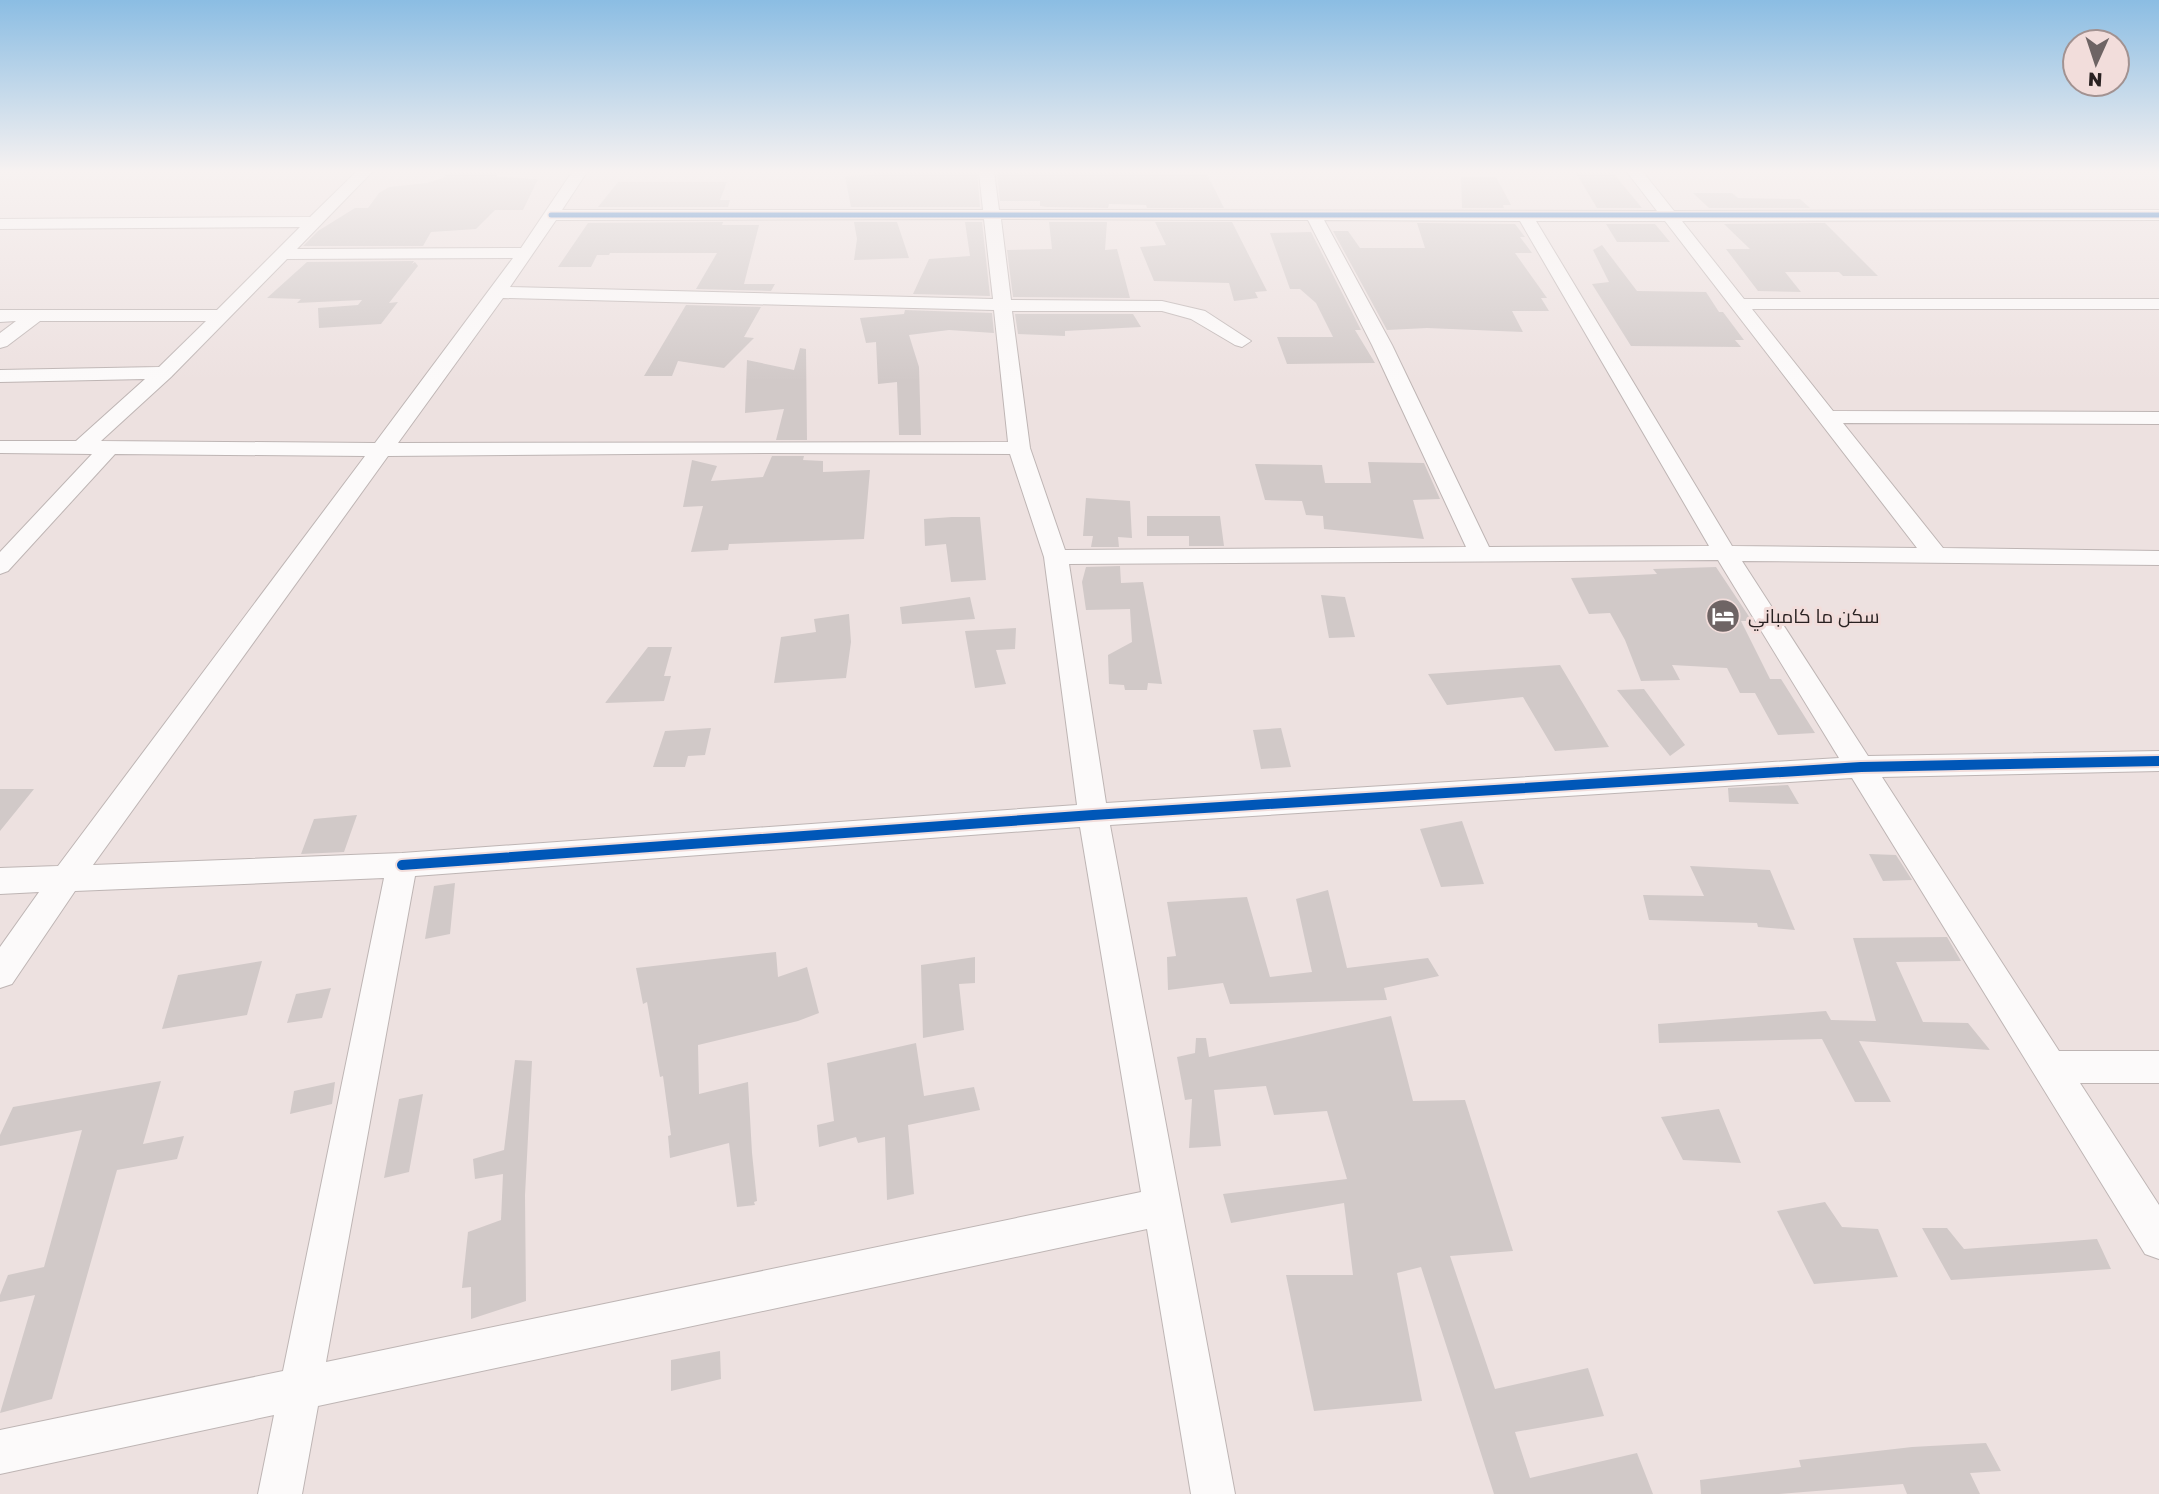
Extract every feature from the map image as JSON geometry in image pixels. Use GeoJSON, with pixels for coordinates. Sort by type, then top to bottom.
{"type":"FeatureCollection","features":[{"type":"Feature","properties":{"kind":"street"},"geometry":{"type":"LineString","coordinates":[[83,446],[164,373],[296,242]]}},
{"type":"Feature","properties":{"kind":"street"},"geometry":{"type":"LineString","coordinates":[[0,974],[67,877],[533,242]]}},
{"type":"Feature","properties":{"kind":"street"},"geometry":{"type":"LineString","coordinates":[[996,242],[1019,448],[1056,556],[1093,815],[1213,1494]]}},
{"type":"Feature","properties":{"kind":"street"},"geometry":{"type":"LineString","coordinates":[[1327,242],[1382,345],[1481,554]]}},
{"type":"Feature","properties":{"kind":"street"},"geometry":{"type":"LineString","coordinates":[[1541,242],[1725,553],[2159,1240]]}},
{"type":"Feature","properties":{"kind":"street"},"geometry":{"type":"LineString","coordinates":[[1688,242],[1937,557]]}},
{"type":"Feature","properties":{"kind":"street"},"geometry":{"type":"LineString","coordinates":[[284,254],[526,253]]}},
{"type":"Feature","properties":{"kind":"street"},"geometry":{"type":"LineString","coordinates":[[497,292],[1004,305],[1162,306],[1198,315],[1242,341]]}},
{"type":"Feature","properties":{"kind":"street"},"geometry":{"type":"LineString","coordinates":[[1736,304],[2159,304]]}},
{"type":"Feature","properties":{"kind":"street"},"geometry":{"type":"LineString","coordinates":[[0,316],[223,314]]}},
{"type":"Feature","properties":{"kind":"street"},"geometry":{"type":"LineString","coordinates":[[0,342],[35,316]]}},
{"type":"Feature","properties":{"kind":"street"},"geometry":{"type":"LineString","coordinates":[[0,376],[164,373]]}},
{"type":"Feature","properties":{"kind":"street"},"geometry":{"type":"LineString","coordinates":[[1829,417],[2159,418]]}},
{"type":"Feature","properties":{"kind":"street"},"geometry":{"type":"LineString","coordinates":[[0,566],[111,446]]}},
{"type":"Feature","properties":{"kind":"street"},"geometry":{"type":"LineString","coordinates":[[0,447],[508,450],[1019,448]]}},
{"type":"Feature","properties":{"kind":"street"},"geometry":{"type":"LineString","coordinates":[[1056,556],[1725,553],[2159,558]]}},
{"type":"Feature","properties":{"kind":"street"},"geometry":{"type":"LineString","coordinates":[[0,881],[402,865],[1093,815],[1861,767],[2159,761]]}},
{"type":"Feature","properties":{"kind":"street"},"geometry":{"type":"LineString","coordinates":[[280,1494],[402,865]]}},
{"type":"Feature","properties":{"kind":"street"},"geometry":{"type":"LineString","coordinates":[[2049,1067],[2159,1067]]}},
{"type":"Feature","properties":{"kind":"street"},"geometry":{"type":"LineString","coordinates":[[0,1452],[1162,1207]]}},
{"type":"Feature","properties":{"kind":"building"},"geometry":{"type":"Polygon","coordinates":[[[307,242],[425,242],[423,246],[303,246],[307,242]]]}},
{"type":"Feature","properties":{"kind":"building"},"geometry":{"type":"Polygon","coordinates":[[[575,242],[755,242],[744,284],[775,284],[771,291],[696,289],[717,253],[610,253],[597,255],[591,267],[558,267],[575,242]]]}},
{"type":"Feature","properties":{"kind":"building"},"geometry":{"type":"Polygon","coordinates":[[[857,242],[904,242],[909,258],[854,260],[857,242]]]}},
{"type":"Feature","properties":{"kind":"building"},"geometry":{"type":"Polygon","coordinates":[[[968,242],[984,242],[990,296],[913,294],[929,259],[970,256],[968,242]]]}},
{"type":"Feature","properties":{"kind":"building"},"geometry":{"type":"Polygon","coordinates":[[[1051,242],[1106,242],[1105,250],[1117,249],[1130,298],[1013,297],[1007,250],[1052,249],[1051,242]]]}},
{"type":"Feature","properties":{"kind":"building"},"geometry":{"type":"Polygon","coordinates":[[[1164,242],[1242,242],[1267,291],[1255,292],[1258,298],[1234,301],[1229,283],[1154,281],[1140,247],[1166,245],[1164,242]]]}},
{"type":"Feature","properties":{"kind":"building"},"geometry":{"type":"Polygon","coordinates":[[[1273,242],[1316,242],[1361,330],[1355,330],[1375,363],[1287,364],[1277,337],[1333,337],[1316,303],[1300,289],[1290,289],[1273,242]]]}},
{"type":"Feature","properties":{"kind":"building"},"geometry":{"type":"Polygon","coordinates":[[[1339,242],[1356,242],[1360,248],[1425,248],[1423,242],[1524,242],[1532,253],[1515,253],[1547,298],[1541,298],[1549,311],[1512,311],[1523,332],[1427,328],[1387,330],[1339,242]]]}},
{"type":"Feature","properties":{"kind":"building"},"geometry":{"type":"Polygon","coordinates":[[[1742,242],[1844,242],[1878,276],[1843,276],[1839,272],[1785,272],[1801,292],[1758,291],[1726,249],[1750,249],[1742,242]]]}},
{"type":"Feature","properties":{"kind":"building"},"geometry":{"type":"Polygon","coordinates":[[[1602,245],[1637,291],[1706,292],[1719,312],[1723,312],[1744,340],[1735,340],[1741,347],[1631,346],[1592,284],[1609,282],[1593,250],[1602,245]]]}},
{"type":"Feature","properties":{"kind":"building"},"geometry":{"type":"Polygon","coordinates":[[[414,261],[412,264],[415,262],[418,266],[389,303],[398,302],[381,324],[319,328],[318,308],[358,305],[362,300],[297,303],[301,299],[267,298],[307,262],[414,261]]]}},
{"type":"Feature","properties":{"kind":"building"},"geometry":{"type":"Polygon","coordinates":[[[686,305],[761,307],[744,337],[754,338],[724,368],[678,361],[672,376],[644,376],[686,305]]]}},
{"type":"Feature","properties":{"kind":"building"},"geometry":{"type":"Polygon","coordinates":[[[905,310],[992,313],[994,333],[949,330],[909,335],[919,367],[921,435],[899,435],[897,382],[878,384],[876,342],[866,343],[860,318],[904,314],[905,310]]]}},
{"type":"Feature","properties":{"kind":"building"},"geometry":{"type":"Polygon","coordinates":[[[1015,314],[1133,314],[1141,327],[1065,331],[1065,336],[1018,334],[1015,314]]]}},
{"type":"Feature","properties":{"kind":"building"},"geometry":{"type":"Polygon","coordinates":[[[800,348],[806,349],[807,440],[776,440],[784,409],[745,413],[747,360],[794,370],[800,348]]]}},
{"type":"Feature","properties":{"kind":"building"},"geometry":{"type":"Polygon","coordinates":[[[772,456],[804,456],[803,460],[823,461],[823,472],[870,470],[864,539],[729,544],[728,550],[691,552],[703,506],[683,507],[692,460],[717,466],[711,481],[763,477],[772,456]]]}},
{"type":"Feature","properties":{"kind":"building"},"geometry":{"type":"Polygon","coordinates":[[[1368,462],[1424,463],[1440,499],[1413,500],[1424,539],[1324,529],[1323,516],[1306,515],[1302,501],[1265,500],[1255,464],[1322,465],[1325,483],[1371,483],[1368,462]]]}},
{"type":"Feature","properties":{"kind":"building"},"geometry":{"type":"Polygon","coordinates":[[[1086,498],[1130,501],[1132,538],[1118,537],[1119,547],[1091,547],[1093,536],[1083,536],[1086,498]]]}},
{"type":"Feature","properties":{"kind":"building"},"geometry":{"type":"Polygon","coordinates":[[[1147,516],[1220,516],[1224,546],[1189,546],[1189,536],[1147,536],[1147,516]]]}},
{"type":"Feature","properties":{"kind":"building"},"geometry":{"type":"Polygon","coordinates":[[[980,517],[986,580],[951,582],[946,544],[925,546],[924,519],[980,517]]]}},
{"type":"Feature","properties":{"kind":"building"},"geometry":{"type":"Polygon","coordinates":[[[1120,566],[1121,583],[1143,582],[1162,684],[1148,683],[1147,690],[1125,690],[1124,685],[1109,684],[1108,655],[1132,642],[1130,609],[1086,610],[1082,582],[1086,567],[1120,566]]]}},
{"type":"Feature","properties":{"kind":"building"},"geometry":{"type":"Polygon","coordinates":[[[1716,567],[1752,621],[1741,621],[1770,679],[1781,679],[1815,733],[1778,735],[1755,693],[1740,693],[1727,668],[1672,665],[1680,680],[1641,681],[1625,640],[1610,613],[1589,614],[1571,578],[1657,574],[1653,569],[1716,567]]]}},
{"type":"Feature","properties":{"kind":"building"},"geometry":{"type":"Polygon","coordinates":[[[1321,595],[1345,597],[1355,637],[1329,638],[1321,595]]]}},
{"type":"Feature","properties":{"kind":"building"},"geometry":{"type":"Polygon","coordinates":[[[970,597],[975,619],[902,624],[900,607],[970,597]]]}},
{"type":"Feature","properties":{"kind":"building"},"geometry":{"type":"Polygon","coordinates":[[[849,614],[851,642],[846,678],[774,683],[781,637],[816,632],[814,619],[849,614]]]}},
{"type":"Feature","properties":{"kind":"building"},"geometry":{"type":"Polygon","coordinates":[[[1016,628],[1015,649],[996,650],[1006,684],[975,688],[965,631],[1016,628]]]}},
{"type":"Feature","properties":{"kind":"building"},"geometry":{"type":"Polygon","coordinates":[[[648,647],[672,647],[664,676],[671,676],[664,701],[605,703],[648,647]]]}},
{"type":"Feature","properties":{"kind":"building"},"geometry":{"type":"Polygon","coordinates":[[[1560,665],[1609,747],[1555,751],[1523,697],[1447,705],[1428,674],[1560,665]]]}},
{"type":"Feature","properties":{"kind":"building"},"geometry":{"type":"Polygon","coordinates":[[[1644,689],[1685,745],[1670,756],[1617,690],[1644,689]]]}},
{"type":"Feature","properties":{"kind":"building"},"geometry":{"type":"Polygon","coordinates":[[[711,728],[705,755],[688,756],[685,767],[653,767],[665,731],[711,728]]]}},
{"type":"Feature","properties":{"kind":"building"},"geometry":{"type":"Polygon","coordinates":[[[1281,728],[1291,767],[1261,769],[1253,730],[1281,728]]]}},
{"type":"Feature","properties":{"kind":"building"},"geometry":{"type":"Polygon","coordinates":[[[1788,785],[1799,804],[1729,802],[1728,788],[1788,785]]]}},
{"type":"Feature","properties":{"kind":"building"},"geometry":{"type":"Polygon","coordinates":[[[0,789],[34,789],[0,831],[0,789]]]}},
{"type":"Feature","properties":{"kind":"building"},"geometry":{"type":"Polygon","coordinates":[[[357,815],[344,852],[301,854],[314,819],[357,815]]]}},
{"type":"Feature","properties":{"kind":"building"},"geometry":{"type":"Polygon","coordinates":[[[1462,821],[1484,884],[1441,887],[1420,829],[1462,821]]]}},
{"type":"Feature","properties":{"kind":"building"},"geometry":{"type":"Polygon","coordinates":[[[1869,854],[1896,855],[1912,880],[1883,881],[1869,854]]]}},
{"type":"Feature","properties":{"kind":"building"},"geometry":{"type":"Polygon","coordinates":[[[1690,866],[1770,870],[1795,930],[1758,927],[1757,923],[1649,920],[1643,895],[1704,896],[1690,866]]]}},
{"type":"Feature","properties":{"kind":"building"},"geometry":{"type":"Polygon","coordinates":[[[455,883],[450,934],[425,939],[434,886],[455,883]]]}},
{"type":"Feature","properties":{"kind":"building"},"geometry":{"type":"Polygon","coordinates":[[[1328,890],[1347,968],[1428,958],[1439,976],[1384,988],[1387,1000],[1230,1004],[1223,983],[1168,990],[1167,957],[1176,956],[1167,902],[1247,897],[1270,977],[1312,972],[1296,899],[1328,890]]]}},
{"type":"Feature","properties":{"kind":"building"},"geometry":{"type":"Polygon","coordinates":[[[1947,937],[1961,961],[1896,962],[1923,1022],[1968,1023],[1990,1050],[1859,1041],[1891,1102],[1855,1102],[1822,1039],[1659,1043],[1658,1024],[1826,1011],[1831,1020],[1876,1021],[1853,938],[1947,937]]]}},
{"type":"Feature","properties":{"kind":"building"},"geometry":{"type":"Polygon","coordinates":[[[776,952],[778,977],[807,967],[819,1013],[798,1021],[698,1045],[699,1094],[748,1082],[757,1201],[754,1202],[755,1205],[737,1207],[729,1143],[670,1158],[668,1136],[671,1135],[663,1076],[660,1077],[647,1002],[643,1004],[636,968],[776,952]]]}},
{"type":"Feature","properties":{"kind":"building"},"geometry":{"type":"Polygon","coordinates":[[[975,957],[975,983],[959,984],[964,1030],[923,1038],[921,965],[975,957]]]}},
{"type":"Feature","properties":{"kind":"building"},"geometry":{"type":"Polygon","coordinates":[[[262,961],[247,1015],[162,1029],[178,975],[262,961]]]}},
{"type":"Feature","properties":{"kind":"building"},"geometry":{"type":"Polygon","coordinates":[[[331,988],[322,1018],[287,1023],[296,994],[331,988]]]}},
{"type":"Feature","properties":{"kind":"building"},"geometry":{"type":"Polygon","coordinates":[[[1391,1016],[1413,1101],[1465,1100],[1513,1251],[1450,1256],[1495,1389],[1588,1368],[1604,1416],[1515,1432],[1530,1478],[1637,1453],[1653,1494],[1494,1494],[1421,1267],[1397,1273],[1422,1401],[1314,1411],[1286,1275],[1353,1275],[1344,1203],[1231,1223],[1223,1194],[1347,1179],[1327,1111],[1274,1115],[1266,1086],[1214,1090],[1221,1146],[1189,1148],[1192,1099],[1185,1100],[1177,1057],[1195,1053],[1196,1038],[1206,1038],[1209,1057],[1391,1016]]]}},
{"type":"Feature","properties":{"kind":"building"},"geometry":{"type":"Polygon","coordinates":[[[916,1043],[924,1096],[974,1087],[980,1110],[908,1125],[914,1194],[887,1200],[885,1137],[858,1143],[856,1137],[819,1147],[817,1125],[834,1121],[827,1063],[916,1043]]]}},
{"type":"Feature","properties":{"kind":"building"},"geometry":{"type":"Polygon","coordinates":[[[515,1060],[532,1061],[525,1195],[526,1301],[471,1319],[471,1287],[462,1288],[468,1232],[501,1220],[503,1174],[475,1179],[473,1159],[504,1150],[515,1060]]]}},
{"type":"Feature","properties":{"kind":"building"},"geometry":{"type":"Polygon","coordinates":[[[161,1081],[143,1144],[184,1136],[177,1159],[117,1170],[52,1399],[0,1413],[35,1295],[0,1302],[0,1295],[8,1275],[44,1267],[82,1130],[0,1146],[0,1135],[13,1107],[161,1081]]]}},
{"type":"Feature","properties":{"kind":"building"},"geometry":{"type":"Polygon","coordinates":[[[335,1082],[332,1104],[290,1114],[294,1091],[335,1082]]]}},
{"type":"Feature","properties":{"kind":"building"},"geometry":{"type":"Polygon","coordinates":[[[423,1094],[409,1172],[384,1178],[399,1099],[423,1094]]]}},
{"type":"Feature","properties":{"kind":"building"},"geometry":{"type":"Polygon","coordinates":[[[1719,1109],[1741,1163],[1683,1160],[1661,1117],[1719,1109]]]}},
{"type":"Feature","properties":{"kind":"building"},"geometry":{"type":"Polygon","coordinates":[[[1825,1202],[1842,1227],[1878,1229],[1898,1277],[1814,1284],[1777,1211],[1825,1202]]]}},
{"type":"Feature","properties":{"kind":"building"},"geometry":{"type":"Polygon","coordinates":[[[1922,1228],[1947,1228],[1964,1249],[2097,1239],[2111,1269],[1951,1280],[1922,1228]]]}},
{"type":"Feature","properties":{"kind":"building"},"geometry":{"type":"Polygon","coordinates":[[[720,1351],[721,1379],[671,1391],[671,1360],[720,1351]]]}},
{"type":"Feature","properties":{"kind":"building"},"geometry":{"type":"Polygon","coordinates":[[[1986,1443],[2001,1471],[1970,1473],[1980,1494],[1907,1494],[1903,1484],[1779,1494],[1701,1494],[1700,1480],[1801,1467],[1799,1460],[1912,1447],[1986,1443]]]}},
{"type":"Feature","properties":{"kind":"cycle path"},"geometry":{"type":"LineString","coordinates":[[402,865],[1093,815],[1861,767],[2159,761]]}},
{"type":"Feature","properties":{"kind":"place","name":"سكن ما كامباني"},"geometry":{"type":"Point","coordinates":[1723,616]}}]}
